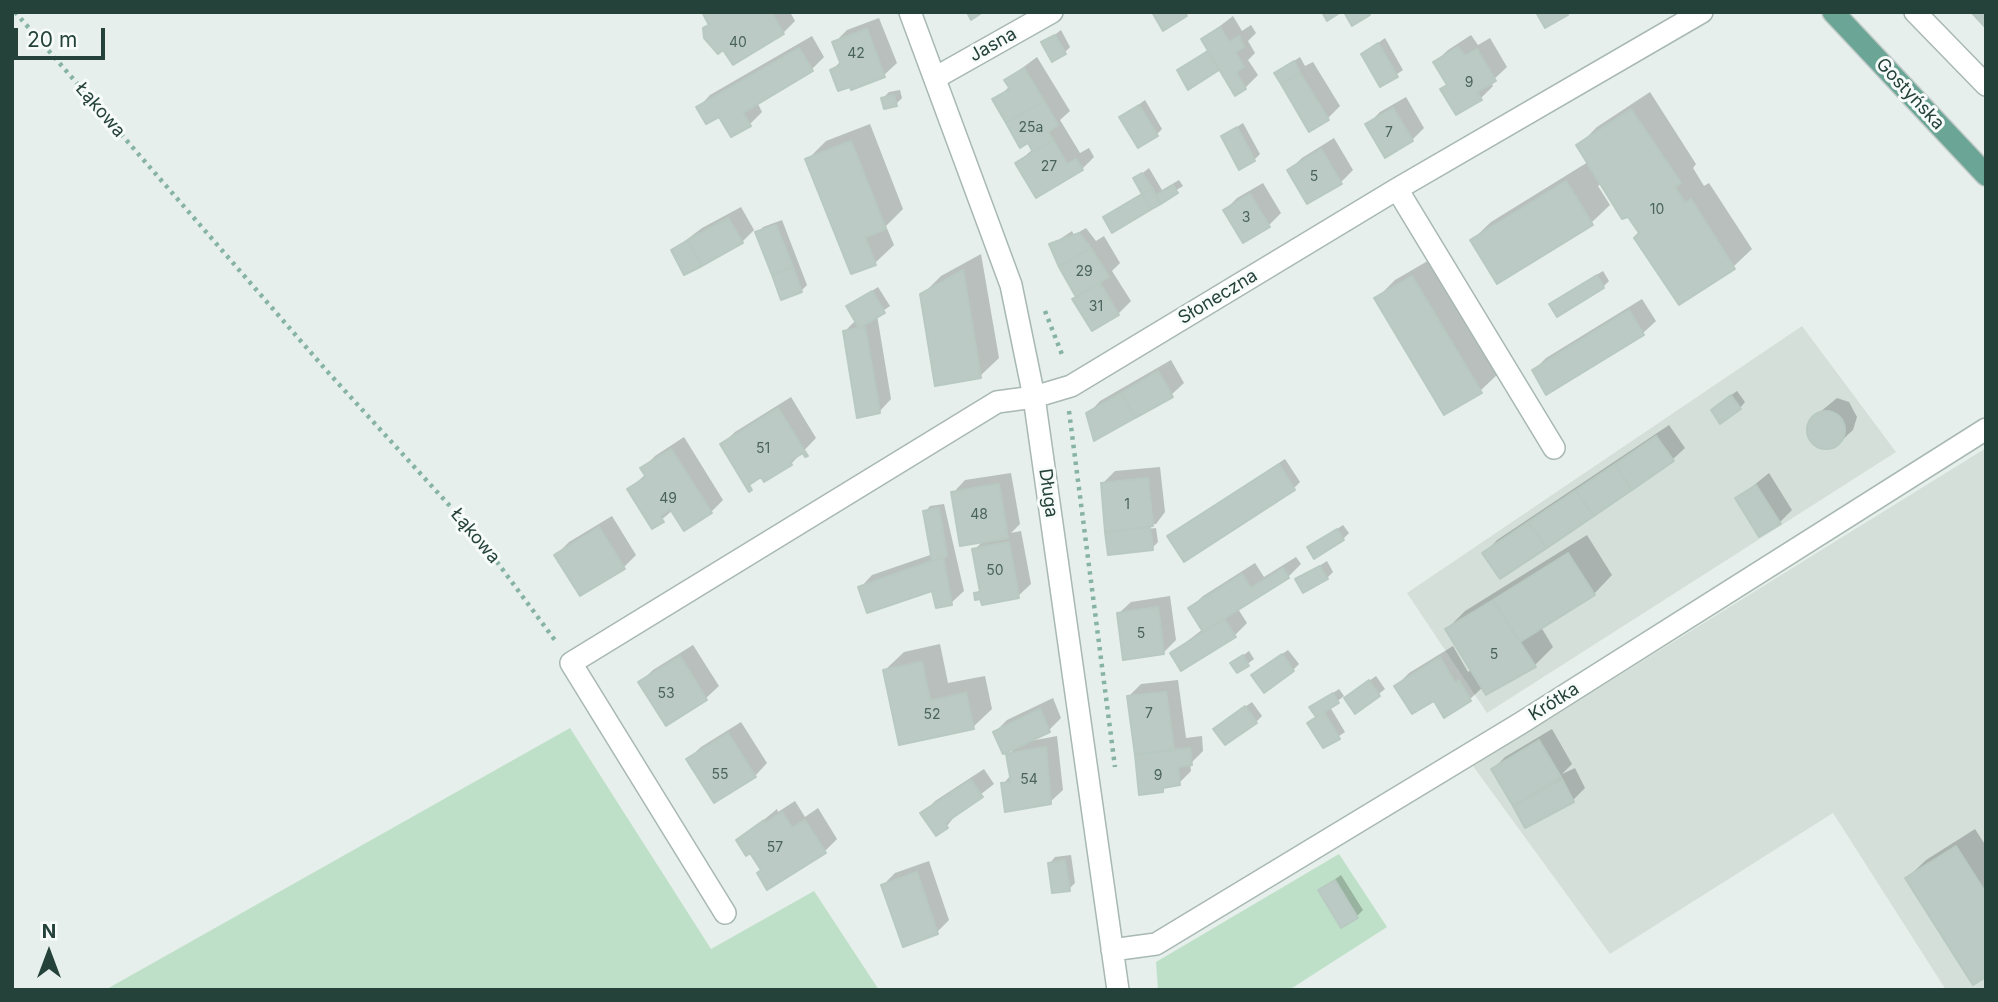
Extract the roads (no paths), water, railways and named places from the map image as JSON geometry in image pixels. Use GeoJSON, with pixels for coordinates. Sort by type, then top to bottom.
{"type":"FeatureCollection","features":[{"type":"Feature","properties":{"kind":"main road","name":"Gostyńska"},"geometry":{"type":"LineString","coordinates":[[1833,12],[1986,175]]}},
{"type":"Feature","properties":{"kind":"street","name":"Długa"},"geometry":{"type":"LineString","coordinates":[[910,12],[1011,285],[1027,352],[1118,990]]}},
{"type":"Feature","properties":{"kind":"street","name":"Jasna"},"geometry":{"type":"LineString","coordinates":[[934,78],[1052,12]]}},
{"type":"Feature","properties":{"kind":"street","name":"Słoneczna"},"geometry":{"type":"LineString","coordinates":[[1034,397],[1071,386],[1397,189],[1702,12]]}},
{"type":"Feature","properties":{"kind":"street"},"geometry":{"type":"LineString","coordinates":[[1916,12],[1986,85]]}},
{"type":"Feature","properties":{"kind":"street"},"geometry":{"type":"LineString","coordinates":[[1397,189],[1554,448]]}},
{"type":"Feature","properties":{"kind":"street"},"geometry":{"type":"LineString","coordinates":[[725,914],[571,663],[997,402],[1034,397]]}},
{"type":"Feature","properties":{"kind":"street","name":"Krótka"},"geometry":{"type":"LineString","coordinates":[[1112,950],[1156,944],[1521,723],[1986,429]]}}]}
